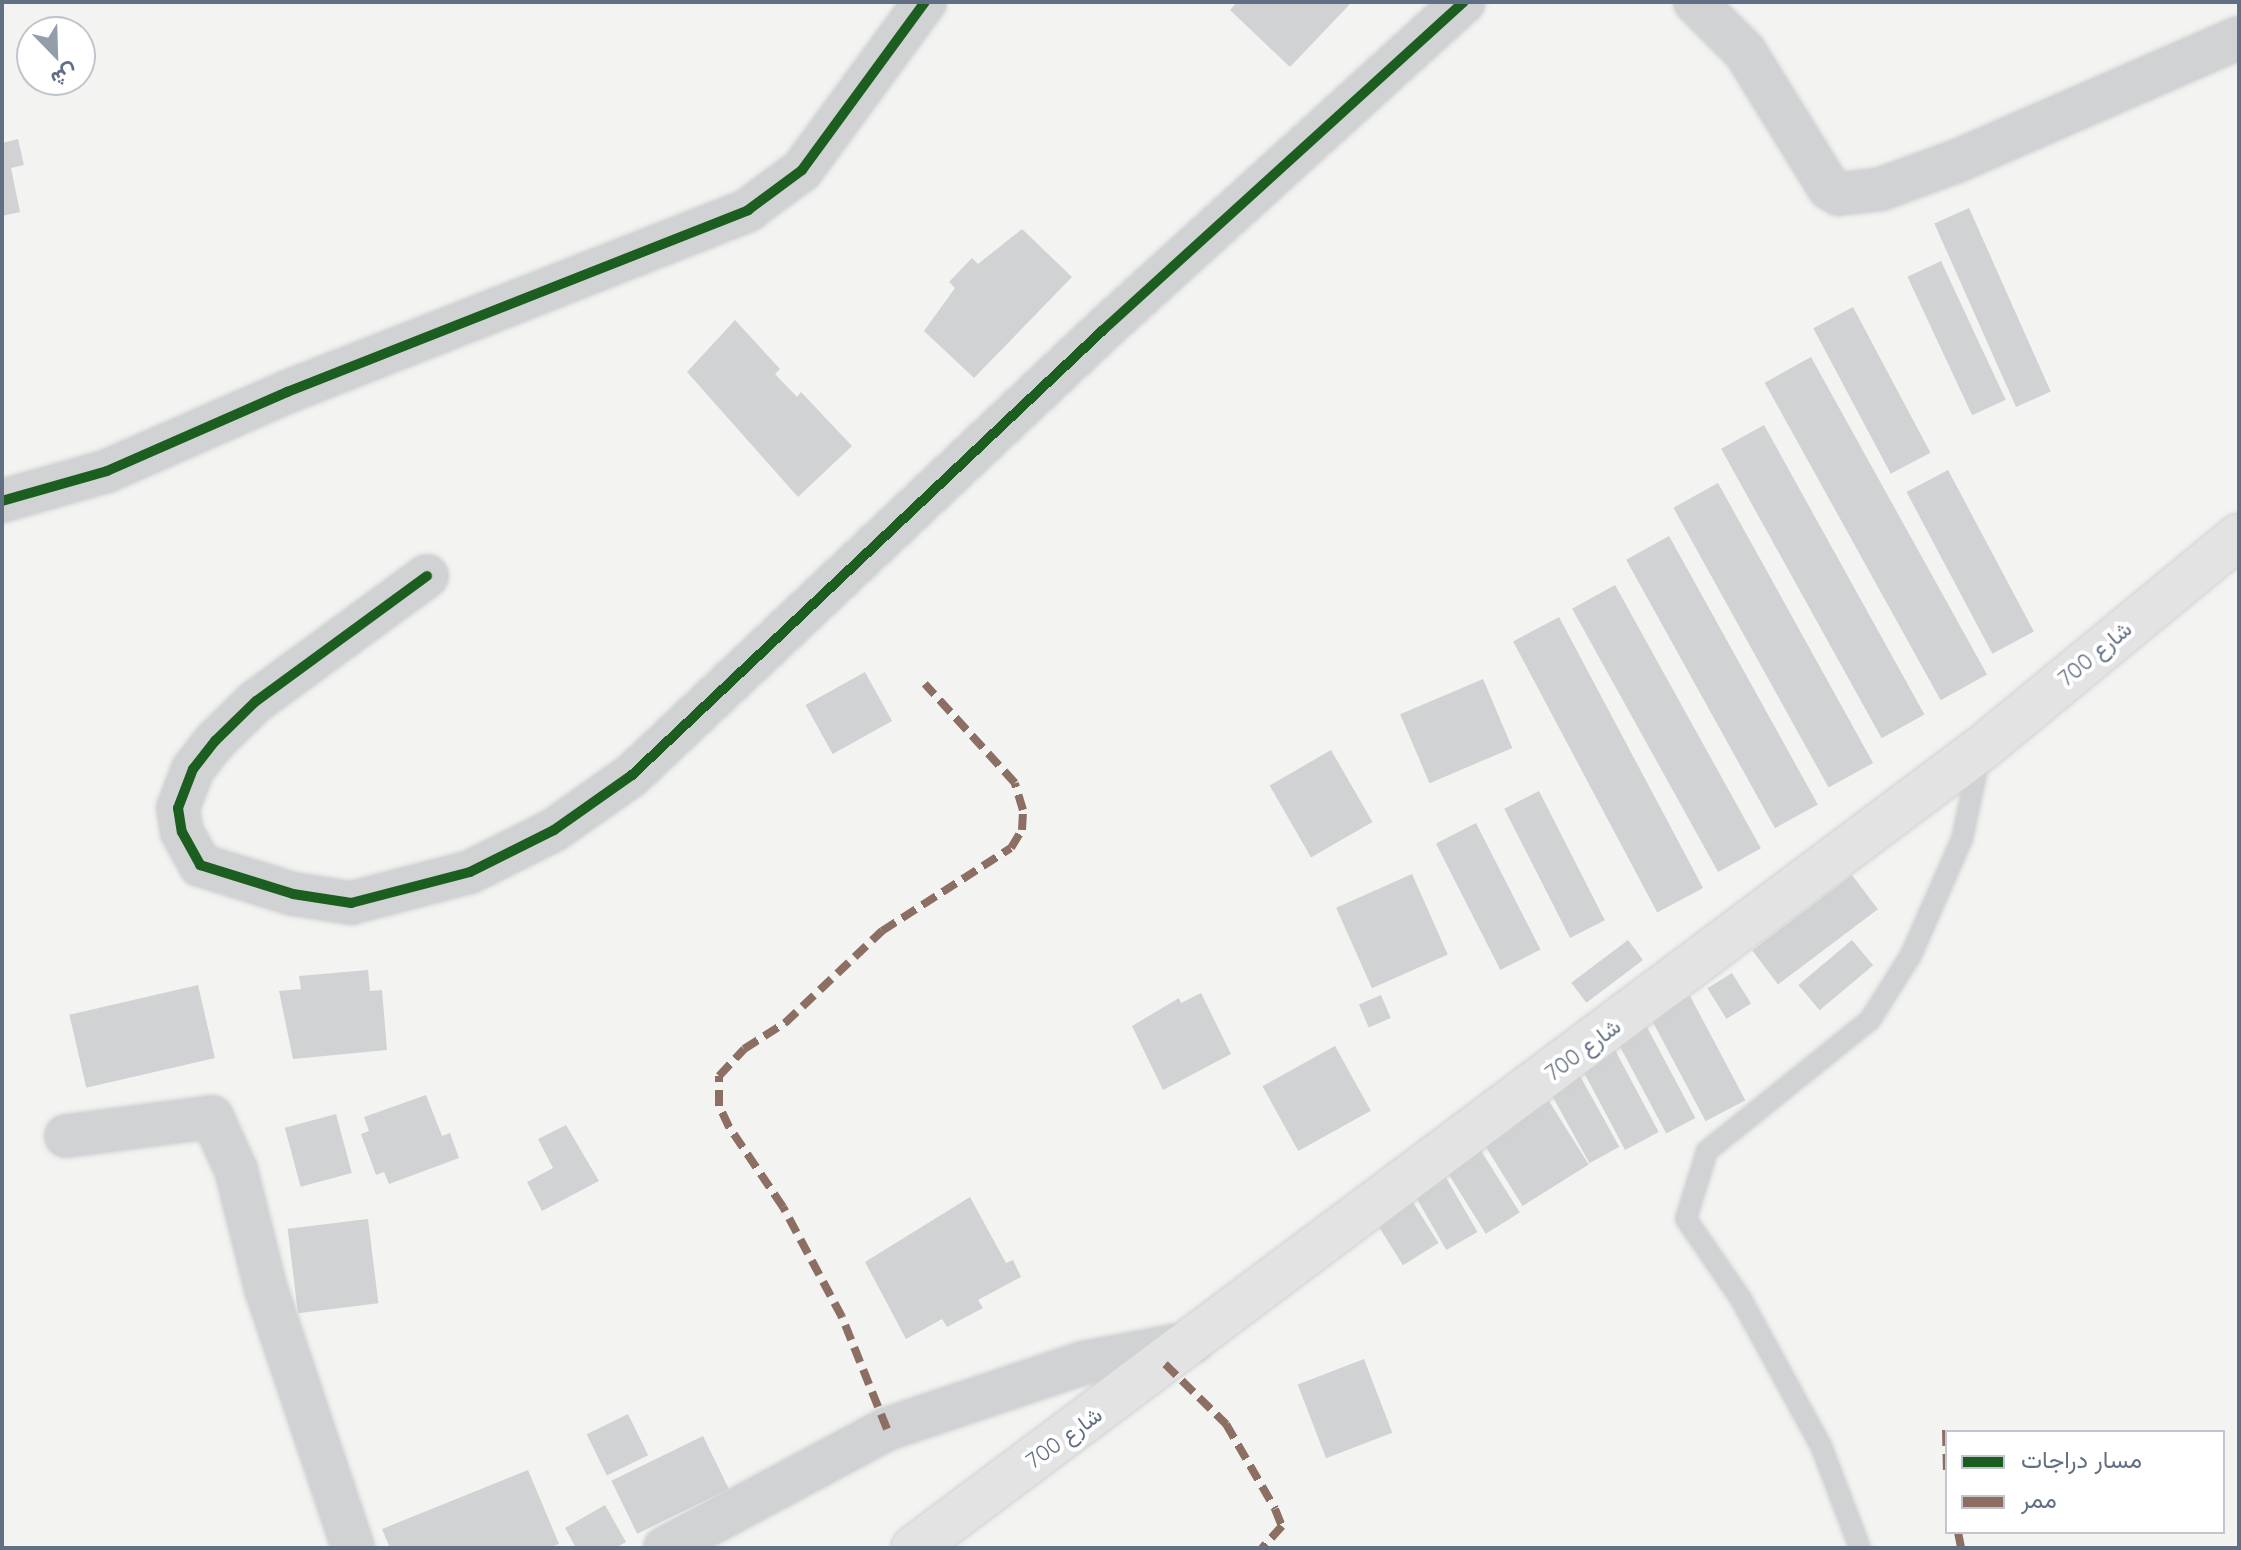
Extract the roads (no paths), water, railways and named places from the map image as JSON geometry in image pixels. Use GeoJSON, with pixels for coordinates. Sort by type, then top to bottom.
{"type":"FeatureCollection","features":[{"type":"Feature","properties":{"kind":"main road","name":"شارع 700"},"geometry":{"type":"LineString","coordinates":[[914,1548],[1194,1342],[1982,748],[2239,536]]}},
{"type":"Feature","properties":{"kind":"street"},"geometry":{"type":"LineString","coordinates":[[2,501],[107,471],[287,392],[748,210],[802,170],[925,2]]}},
{"type":"Feature","properties":{"kind":"street"},"geometry":{"type":"LineString","coordinates":[[427,576],[256,701],[215,741],[193,769],[178,808],[182,832],[200,865],[250,883],[351,903],[470,872],[554,830],[632,775],[1102,331],[1464,2]]}},
{"type":"Feature","properties":{"kind":"street"},"geometry":{"type":"LineString","coordinates":[[1695,2],[1745,52],[1829,188],[1839,194],[1881,189],[1957,161],[2239,38]]}},
{"type":"Feature","properties":{"kind":"street"},"geometry":{"type":"LineString","coordinates":[[66,1136],[212,1117],[236,1170],[266,1289],[353,1548]]}},
{"type":"Feature","properties":{"kind":"street"},"geometry":{"type":"LineString","coordinates":[[665,1548],[887,1429],[1083,1363],[1194,1342]]}},
{"type":"Feature","properties":{"kind":"lane"},"geometry":{"type":"LineString","coordinates":[[1860,1548],[1821,1446],[1741,1299],[1686,1219],[1707,1151],[1870,1020],[1911,955],[1962,839],[1982,748]]}}]}
